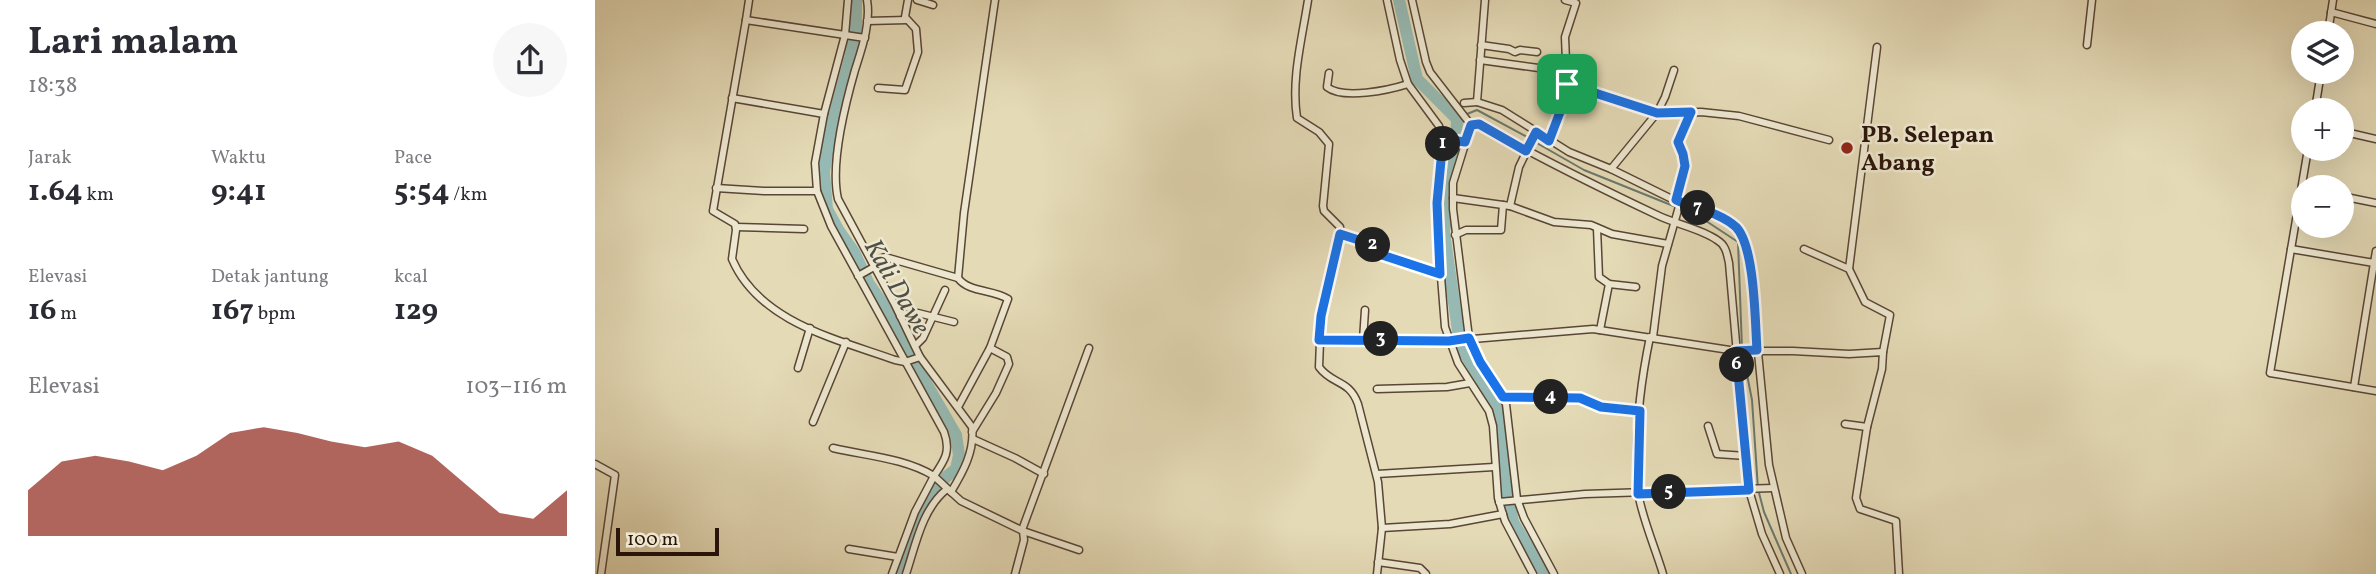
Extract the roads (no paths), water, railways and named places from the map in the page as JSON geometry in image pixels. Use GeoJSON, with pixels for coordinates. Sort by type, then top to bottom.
{"type":"FeatureCollection","features":[{"type":"Feature","properties":{"kind":"street"},"geometry":{"type":"LineString","coordinates":[[749,0],[713,211],[733,222],[736,227],[732,260],[752,291],[776,311],[846,342],[912,360],[968,419],[972,435],[1044,474]]}},
{"type":"Feature","properties":{"kind":"street"},"geometry":{"type":"LineString","coordinates":[[848,0],[855,36],[836,191],[872,267],[915,346]]}},
{"type":"Feature","properties":{"kind":"street"},"geometry":{"type":"LineString","coordinates":[[867,0],[867,21],[855,36],[825,111],[815,163],[817,191],[831,226],[883,317],[912,360],[947,439],[947,456],[915,512],[892,574]]}},
{"type":"Feature","properties":{"kind":"street"},"geometry":{"type":"LineString","coordinates":[[878,88],[904,91],[918,56],[916,29],[907,20],[905,13],[908,0]]}},
{"type":"Feature","properties":{"kind":"street"},"geometry":{"type":"LineString","coordinates":[[917,0],[933,5]]}},
{"type":"Feature","properties":{"kind":"street"},"geometry":{"type":"LineString","coordinates":[[958,407],[990,348],[1008,299],[968,286],[958,278],[964,213],[995,0]]}},
{"type":"Feature","properties":{"kind":"street"},"geometry":{"type":"LineString","coordinates":[[1308,0],[1298,62],[1295,108],[1301,123],[1319,132],[1329,144],[1323,206],[1329,216],[1339,223],[1340,234],[1321,316],[1321,371],[1354,393],[1377,474],[1382,528],[1377,574]]}},
{"type":"Feature","properties":{"kind":"street"},"geometry":{"type":"LineString","coordinates":[[1387,0],[1408,84],[1446,140],[1437,203],[1445,327],[1458,363],[1489,411],[1503,514],[1532,574]]}},
{"type":"Feature","properties":{"kind":"street"},"geometry":{"type":"LineString","coordinates":[[1412,0],[1426,62],[1436,82],[1470,125]]}},
{"type":"Feature","properties":{"kind":"street"},"geometry":{"type":"LineString","coordinates":[[1477,102],[1485,0]]}},
{"type":"Feature","properties":{"kind":"street"},"geometry":{"type":"LineString","coordinates":[[1549,141],[1565,99],[1567,84],[1565,37],[1576,1],[1565,0]]}},
{"type":"Feature","properties":{"kind":"street"},"geometry":{"type":"LineString","coordinates":[[2087,45],[2092,0]]}},
{"type":"Feature","properties":{"kind":"street"},"geometry":{"type":"LineString","coordinates":[[2330,21],[2333,0]]}},
{"type":"Feature","properties":{"kind":"street"},"geometry":{"type":"LineString","coordinates":[[2331,12],[2376,24]]}},
{"type":"Feature","properties":{"kind":"street"},"geometry":{"type":"LineString","coordinates":[[746,20],[855,36]]}},
{"type":"Feature","properties":{"kind":"street"},"geometry":{"type":"LineString","coordinates":[[867,21],[907,20]]}},
{"type":"Feature","properties":{"kind":"street"},"geometry":{"type":"LineString","coordinates":[[1481,45],[1515,52],[1538,51]]}},
{"type":"Feature","properties":{"kind":"street"},"geometry":{"type":"LineString","coordinates":[[1877,47],[1849,269],[1865,302],[1890,315],[1856,498],[1860,509],[1896,521],[1899,574]]}},
{"type":"Feature","properties":{"kind":"street"},"geometry":{"type":"LineString","coordinates":[[1480,60],[1567,72]]}},
{"type":"Feature","properties":{"kind":"street"},"geometry":{"type":"LineString","coordinates":[[1611,169],[1657,113],[1674,70]]}},
{"type":"Feature","properties":{"kind":"street"},"geometry":{"type":"LineString","coordinates":[[1329,73],[1327,81],[1330,90],[1369,92],[1408,84]]}},
{"type":"Feature","properties":{"kind":"street"},"geometry":{"type":"LineString","coordinates":[[1567,84],[1657,113],[1719,113],[1761,120],[1829,139]]}},
{"type":"Feature","properties":{"kind":"street"},"geometry":{"type":"LineString","coordinates":[[732,98],[825,111],[844,111]]}},
{"type":"Feature","properties":{"kind":"street"},"geometry":{"type":"LineString","coordinates":[[1464,103],[1477,102],[1502,110],[1534,134],[1569,152],[1736,227],[1748,250],[1755,350],[1771,489],[1786,538],[1802,574]]}},
{"type":"Feature","properties":{"kind":"street"},"geometry":{"type":"LineString","coordinates":[[1663,574],[1638,494],[1640,411],[1644,367],[1652,337],[1660,279],[1675,222],[1685,166],[1678,142],[1691,112]]}},
{"type":"Feature","properties":{"kind":"street"},"geometry":{"type":"LineString","coordinates":[[1470,125],[1479,124],[1675,222],[1711,236],[1720,241],[1726,249],[1751,490],[1762,534],[1780,574]]}},
{"type":"Feature","properties":{"kind":"street"},"geometry":{"type":"LineString","coordinates":[[1470,125],[1456,170],[1453,198],[1467,338],[1506,404],[1516,499],[1554,574]]}},
{"type":"Feature","properties":{"kind":"street"},"geometry":{"type":"LineString","coordinates":[[1455,235],[1466,230],[1501,230],[1506,205],[1534,134]]}},
{"type":"Feature","properties":{"kind":"street"},"geometry":{"type":"LineString","coordinates":[[2354,134],[2376,139]]}},
{"type":"Feature","properties":{"kind":"street"},"geometry":{"type":"LineString","coordinates":[[1446,140],[1464,142]]}},
{"type":"Feature","properties":{"kind":"street"},"geometry":{"type":"LineString","coordinates":[[716,188],[817,191]]}},
{"type":"Feature","properties":{"kind":"street"},"geometry":{"type":"LineString","coordinates":[[1453,198],[1506,205],[1554,222],[1582,224],[1612,234],[1668,244]]}},
{"type":"Feature","properties":{"kind":"street"},"geometry":{"type":"LineString","coordinates":[[2354,198],[2376,202]]}},
{"type":"Feature","properties":{"kind":"street"},"geometry":{"type":"LineString","coordinates":[[736,227],[804,229]]}},
{"type":"Feature","properties":{"kind":"street"},"geometry":{"type":"LineString","coordinates":[[1598,228],[1597,273],[1601,280],[1609,284],[1636,287]]}},
{"type":"Feature","properties":{"kind":"street"},"geometry":{"type":"LineString","coordinates":[[1340,234],[1374,245],[1382,255],[1440,274]]}},
{"type":"Feature","properties":{"kind":"street"},"geometry":{"type":"LineString","coordinates":[[2293,238],[2270,373],[2376,391]]}},
{"type":"Feature","properties":{"kind":"street"},"geometry":{"type":"LineString","coordinates":[[1804,249],[1849,269]]}},
{"type":"Feature","properties":{"kind":"street"},"geometry":{"type":"LineString","coordinates":[[2291,249],[2375,263]]}},
{"type":"Feature","properties":{"kind":"street"},"geometry":{"type":"LineString","coordinates":[[2354,387],[2376,251]]}},
{"type":"Feature","properties":{"kind":"street"},"geometry":{"type":"LineString","coordinates":[[860,275],[885,257],[958,278]]}},
{"type":"Feature","properties":{"kind":"street"},"geometry":{"type":"LineString","coordinates":[[1600,330],[1609,284]]}},
{"type":"Feature","properties":{"kind":"street"},"geometry":{"type":"LineString","coordinates":[[912,360],[915,346],[923,338],[945,290]]}},
{"type":"Feature","properties":{"kind":"street"},"geometry":{"type":"LineString","coordinates":[[1363,340],[1365,310]]}},
{"type":"Feature","properties":{"kind":"street"},"geometry":{"type":"LineString","coordinates":[[900,316],[911,312],[954,322]]}},
{"type":"Feature","properties":{"kind":"street"},"geometry":{"type":"LineString","coordinates":[[798,368],[810,328]]}},
{"type":"Feature","properties":{"kind":"street"},"geometry":{"type":"LineString","coordinates":[[1319,340],[1451,340],[1573,329],[1600,330],[1737,351],[1849,354],[1883,352]]}},
{"type":"Feature","properties":{"kind":"street"},"geometry":{"type":"LineString","coordinates":[[813,422],[846,342]]}},
{"type":"Feature","properties":{"kind":"street"},"geometry":{"type":"LineString","coordinates":[[906,574],[928,511],[968,461],[972,435],[1009,364],[1007,357],[990,348]]}},
{"type":"Feature","properties":{"kind":"street"},"geometry":{"type":"LineString","coordinates":[[1015,574],[1024,540],[1023,530],[1089,348]]}},
{"type":"Feature","properties":{"kind":"street"},"geometry":{"type":"LineString","coordinates":[[1377,389],[1447,387],[1470,383]]}},
{"type":"Feature","properties":{"kind":"street"},"geometry":{"type":"LineString","coordinates":[[1503,397],[1580,398],[1601,407],[1640,411]]}},
{"type":"Feature","properties":{"kind":"street"},"geometry":{"type":"LineString","coordinates":[[1845,424],[1867,428]]}},
{"type":"Feature","properties":{"kind":"street"},"geometry":{"type":"LineString","coordinates":[[1708,426],[1717,454],[1746,456]]}},
{"type":"Feature","properties":{"kind":"street"},"geometry":{"type":"LineString","coordinates":[[833,448],[894,460],[925,470],[961,501],[1023,530],[1079,550]]}},
{"type":"Feature","properties":{"kind":"street"},"geometry":{"type":"LineString","coordinates":[[595,464],[615,475],[601,574]]}},
{"type":"Feature","properties":{"kind":"street"},"geometry":{"type":"LineString","coordinates":[[1377,474],[1495,467]]}},
{"type":"Feature","properties":{"kind":"street"},"geometry":{"type":"LineString","coordinates":[[1501,502],[1585,494],[1771,489]]}},
{"type":"Feature","properties":{"kind":"street"},"geometry":{"type":"LineString","coordinates":[[1382,528],[1450,524],[1503,514]]}},
{"type":"Feature","properties":{"kind":"street"},"geometry":{"type":"LineString","coordinates":[[849,549],[898,557]]}},
{"type":"Feature","properties":{"kind":"street"},"geometry":{"type":"LineString","coordinates":[[1378,562],[1420,568],[1426,574]]}},
{"type":"Feature","properties":{"kind":"waterway","name":"Kali Dawe"},"geometry":{"type":"LineString","coordinates":[[856,0],[856,29],[831,128],[824,172],[827,209],[854,252],[869,284],[892,317],[907,350],[956,435],[959,455],[956,469],[946,477],[922,510],[900,574]]}},
{"type":"Feature","properties":{"kind":"waterway"},"geometry":{"type":"LineString","coordinates":[[1399,0],[1417,79],[1457,119],[1456,149],[1444,232],[1460,345],[1496,406],[1503,425],[1506,487],[1513,522],[1544,574]]}},
{"type":"Feature","properties":{"kind":"waterway"},"geometry":{"type":"LineString","coordinates":[[1467,114],[1477,110],[1531,139]]}},
{"type":"Feature","properties":{"kind":"waterway"},"geometry":{"type":"LineString","coordinates":[[1535,142],[1584,170],[1676,207]]}},
{"type":"Feature","properties":{"kind":"waterway"},"geometry":{"type":"LineString","coordinates":[[1681,209],[1700,217],[1738,242],[1742,348]]}},
{"type":"Feature","properties":{"kind":"waterway"},"geometry":{"type":"LineString","coordinates":[[1743,354],[1752,400],[1758,489],[1764,512],[1791,574]]}},
{"type":"Feature","properties":{"kind":"place","name":"PB. Selepan Abang"},"geometry":{"type":"Point","coordinates":[1847,148]}}]}
